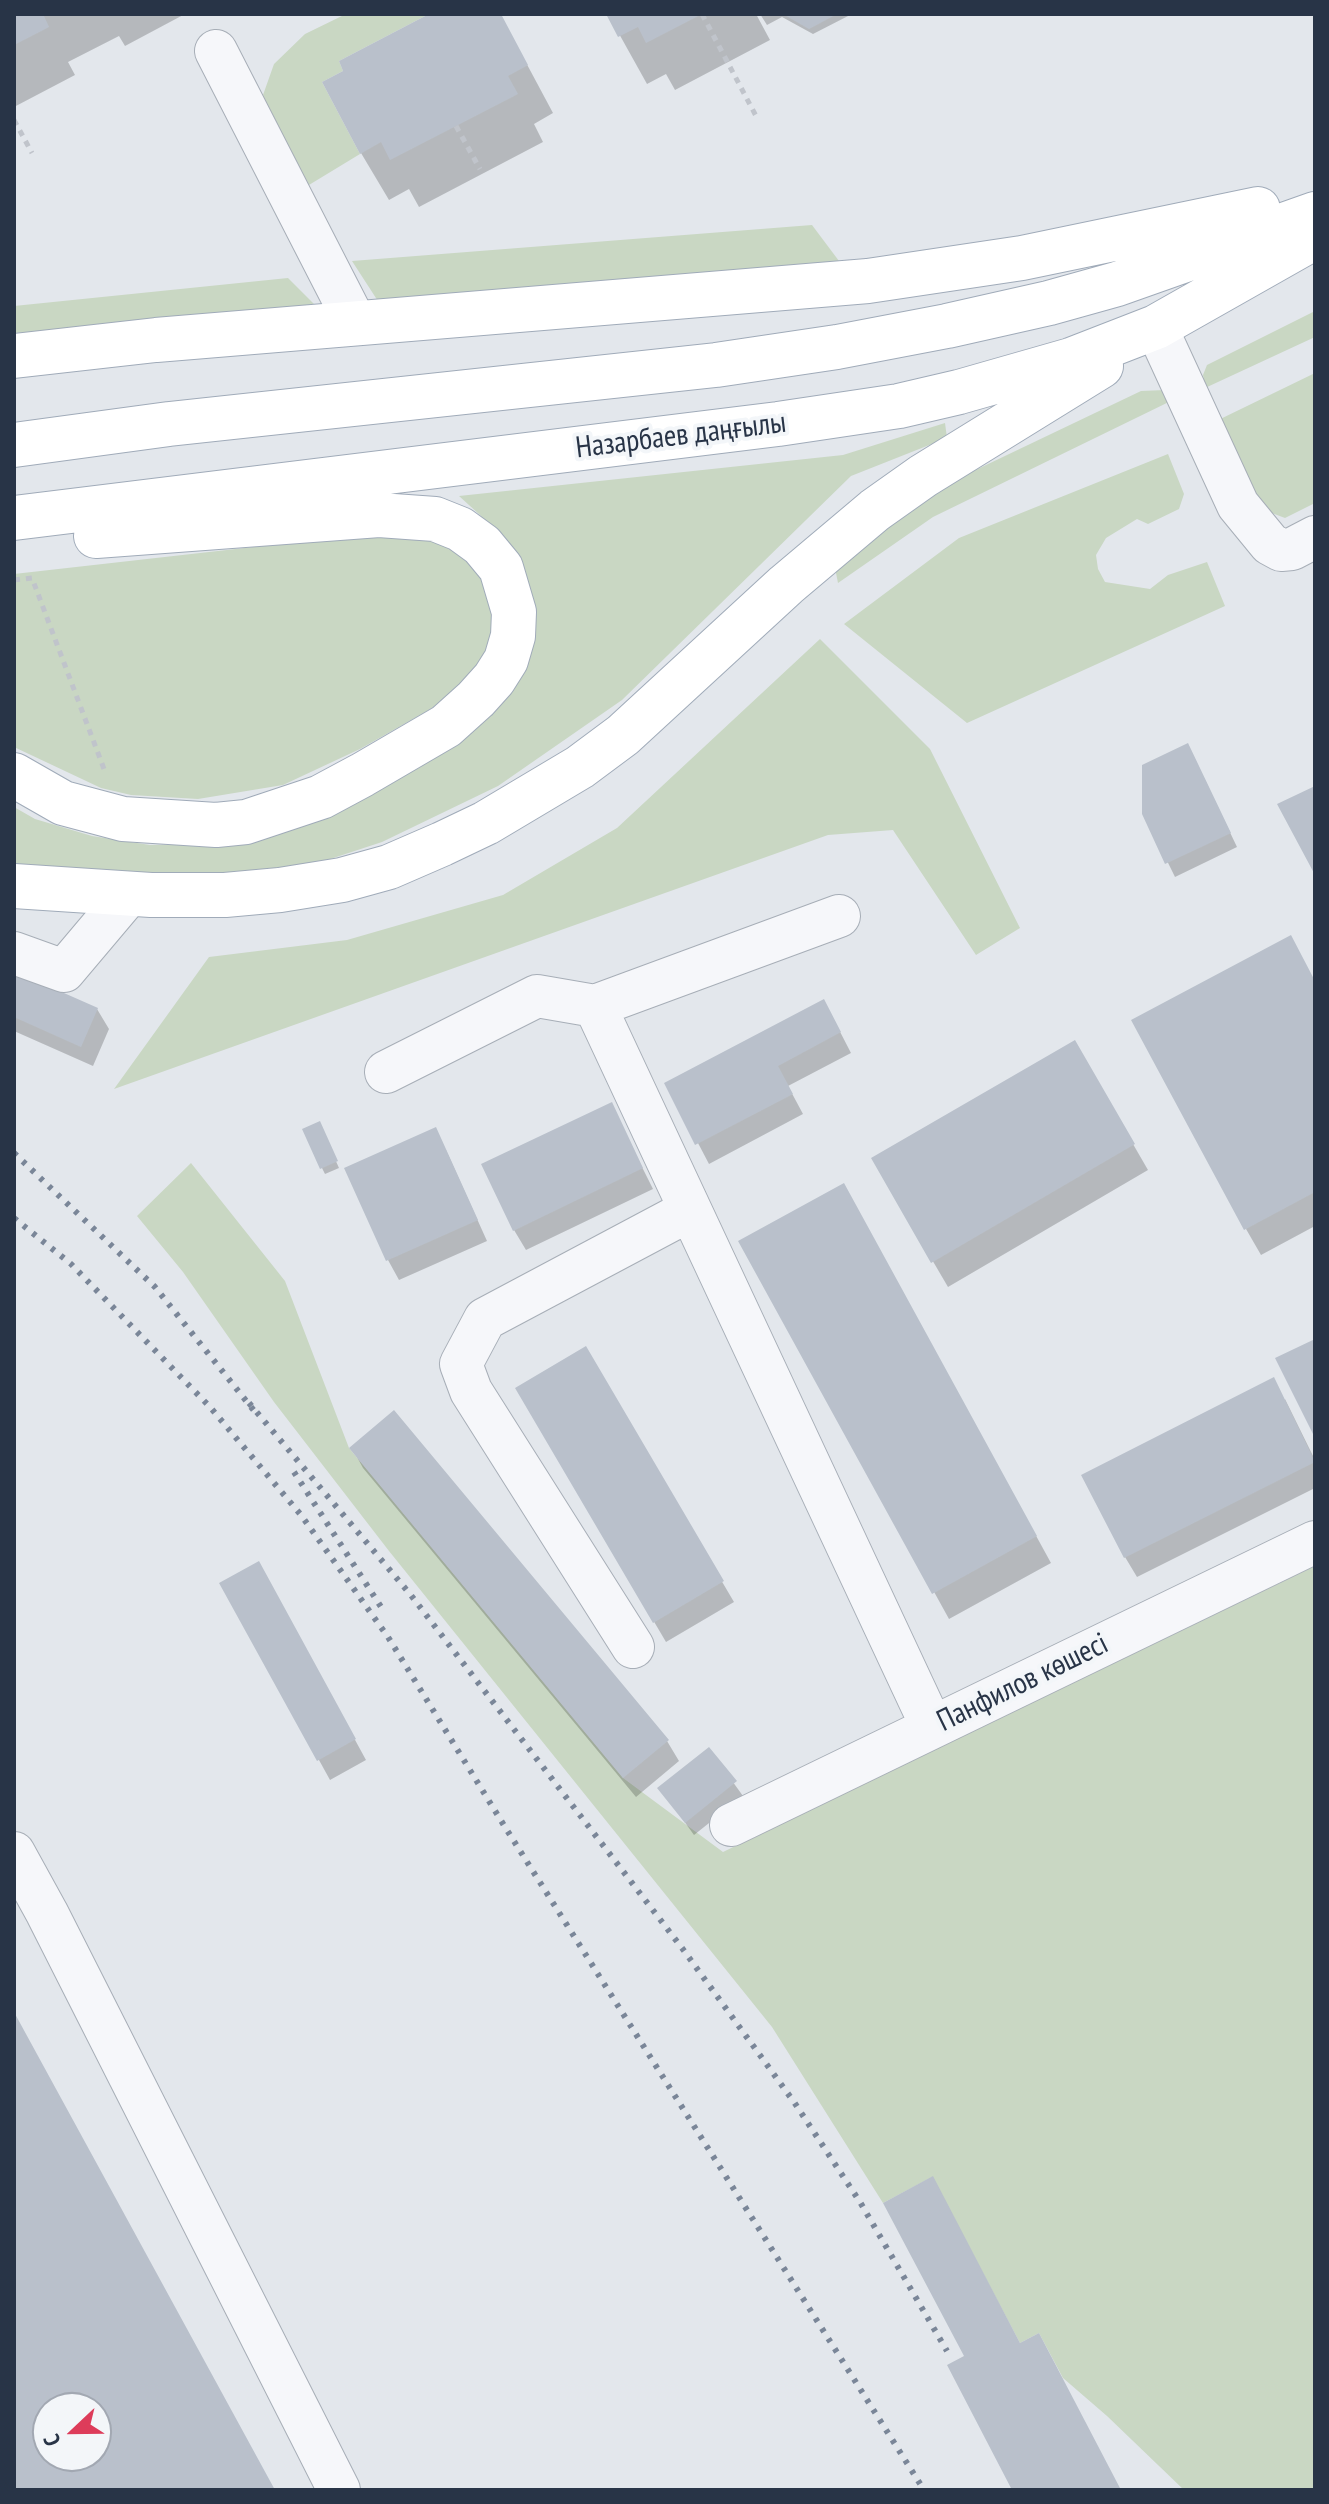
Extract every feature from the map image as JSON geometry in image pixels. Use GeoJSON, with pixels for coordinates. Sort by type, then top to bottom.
{"type":"FeatureCollection","features":[{"type":"Feature","properties":{"kind":"main road"},"geometry":{"type":"LineString","coordinates":[[14,356],[156,340],[868,281],[1022,258],[1315,198]]}},
{"type":"Feature","properties":{"kind":"main road"},"geometry":{"type":"LineString","coordinates":[[14,445],[184,422],[716,365],[837,347],[1049,303],[1117,284],[1315,214]]}},
{"type":"Feature","properties":{"kind":"main road","name":"Назарбаев даңғылы"},"geometry":{"type":"LineString","coordinates":[[14,518],[853,414],[959,392],[1071,360],[1156,327],[1315,237]]}},
{"type":"Feature","properties":{"kind":"main road"},"geometry":{"type":"LineString","coordinates":[[14,886],[129,894],[225,895],[280,890],[342,880],[389,867],[486,823],[580,767],[623,735],[804,569],[875,510],[1156,327]]}},
{"type":"Feature","properties":{"kind":"main road"},"geometry":{"type":"LineString","coordinates":[[14,542],[379,515],[435,519],[460,529],[482,545],[501,568],[514,612],[513,636],[506,660],[494,679],[446,726],[321,797],[283,811],[246,822],[216,825],[123,819],[63,803],[14,775]]}},
{"type":"Feature","properties":{"kind":"street"},"geometry":{"type":"LineString","coordinates":[[216,51],[356,324]]}},
{"type":"Feature","properties":{"kind":"street"},"geometry":{"type":"LineString","coordinates":[[1156,327],[1238,505],[1270,544],[1281,550],[1292,549],[1315,537]]}},
{"type":"Feature","properties":{"kind":"street"},"geometry":{"type":"LineString","coordinates":[[14,953],[64,971],[129,894]]}},
{"type":"Feature","properties":{"kind":"street"},"geometry":{"type":"LineString","coordinates":[[386,1072],[537,996],[595,1006],[839,916]]}},
{"type":"Feature","properties":{"kind":"street"},"geometry":{"type":"LineString","coordinates":[[595,1006],[932,1727]]}},
{"type":"Feature","properties":{"kind":"street"},"geometry":{"type":"LineString","coordinates":[[633,1647],[471,1391],[461,1364],[485,1319],[690,1210]]}},
{"type":"Feature","properties":{"kind":"street","name":"Панфилов көшесі"},"geometry":{"type":"LineString","coordinates":[[731,1825],[1315,1542]]}},
{"type":"Feature","properties":{"kind":"street"},"geometry":{"type":"LineString","coordinates":[[14,1853],[339,2490]]}},
{"type":"Feature","properties":{"kind":"path"},"geometry":{"type":"LineString","coordinates":[[702,14],[756,116]]}},
{"type":"Feature","properties":{"kind":"path"},"geometry":{"type":"LineString","coordinates":[[14,120],[32,153]]}},
{"type":"Feature","properties":{"kind":"path"},"geometry":{"type":"LineString","coordinates":[[456,126],[480,169]]}},
{"type":"Feature","properties":{"kind":"path"},"geometry":{"type":"LineString","coordinates":[[14,580],[32,578],[109,783]]}},
{"type":"Feature","properties":{"kind":"green space"},"geometry":{"type":"Polygon","coordinates":[[[346,14],[429,14],[339,61],[343,71],[322,82],[360,154],[304,188],[263,95],[274,64],[305,34],[346,14]]]}},
{"type":"Feature","properties":{"kind":"green space"},"geometry":{"type":"Polygon","coordinates":[[[812,225],[842,265],[385,312],[352,261],[812,225]]]}},
{"type":"Feature","properties":{"kind":"green space"},"geometry":{"type":"Polygon","coordinates":[[[288,278],[323,313],[14,333],[14,306],[288,278]]]}},
{"type":"Feature","properties":{"kind":"green space"},"geometry":{"type":"Polygon","coordinates":[[[1315,311],[1315,337],[1205,388],[1203,375],[1207,365],[1315,311]]]}},
{"type":"Feature","properties":{"kind":"green space"},"geometry":{"type":"Polygon","coordinates":[[[1315,373],[1315,503],[1285,518],[1248,504],[1208,425],[1315,373]]]}},
{"type":"Feature","properties":{"kind":"green space"},"geometry":{"type":"Polygon","coordinates":[[[1165,390],[1175,399],[933,517],[838,583],[835,568],[917,498],[1141,391],[1165,390]]]}},
{"type":"Feature","properties":{"kind":"green space"},"geometry":{"type":"Polygon","coordinates":[[[945,423],[947,438],[851,476],[622,700],[498,786],[382,842],[312,865],[184,881],[14,867],[14,807],[35,819],[92,836],[150,845],[227,843],[289,828],[419,768],[475,727],[511,552],[480,515],[459,496],[843,455],[945,423]]]}},
{"type":"Feature","properties":{"kind":"green space"},"geometry":{"type":"Polygon","coordinates":[[[1168,454],[1184,494],[1179,509],[1148,524],[1137,519],[1106,538],[1096,555],[1098,569],[1105,582],[1150,589],[1168,575],[1207,562],[1225,606],[967,723],[844,624],[959,538],[1168,454]]]}},
{"type":"Feature","properties":{"kind":"green space"},"geometry":{"type":"Polygon","coordinates":[[[404,530],[449,540],[494,593],[496,638],[465,685],[434,707],[360,749],[283,785],[198,799],[131,795],[101,788],[14,747],[14,574],[404,530]]]}},
{"type":"Feature","properties":{"kind":"green space"},"geometry":{"type":"Polygon","coordinates":[[[820,639],[930,749],[1020,928],[976,955],[893,830],[828,835],[114,1089],[209,957],[347,940],[503,895],[617,828],[820,639]]]}},
{"type":"Feature","properties":{"kind":"green space"},"geometry":{"type":"Polygon","coordinates":[[[191,1163],[285,1281],[349,1448],[623,1778],[723,1852],[1315,1566],[1315,2490],[1184,2490],[1063,2378],[1039,2333],[1020,2343],[932,2177],[883,2203],[772,2027],[389,1551],[274,1402],[183,1272],[137,1216],[191,1163]]]}},
{"type":"Feature","properties":{"kind":"building"},"geometry":{"type":"Polygon","coordinates":[[[14,14],[43,14],[49,27],[14,45],[14,14]]]}},
{"type":"Feature","properties":{"kind":"building"},"geometry":{"type":"Polygon","coordinates":[[[429,14],[501,14],[528,65],[508,76],[518,94],[390,160],[381,142],[360,154],[322,82],[343,71],[339,61],[429,14]]]}},
{"type":"Feature","properties":{"kind":"building"},"geometry":{"type":"Polygon","coordinates":[[[606,14],[702,14],[646,43],[638,27],[618,37],[606,14]]]}},
{"type":"Feature","properties":{"kind":"building"},"geometry":{"type":"Polygon","coordinates":[[[783,14],[837,14],[809,29],[783,14]]]}},
{"type":"Feature","properties":{"kind":"building"},"geometry":{"type":"Polygon","coordinates":[[[1188,743],[1231,833],[1165,864],[1142,814],[1142,765],[1188,743]]]}},
{"type":"Feature","properties":{"kind":"building"},"geometry":{"type":"Polygon","coordinates":[[[1315,786],[1315,875],[1277,804],[1315,786]]]}},
{"type":"Feature","properties":{"kind":"building"},"geometry":{"type":"Polygon","coordinates":[[[1291,935],[1315,981],[1315,1192],[1244,1230],[1131,1020],[1291,935]]]}},
{"type":"Feature","properties":{"kind":"building"},"geometry":{"type":"Polygon","coordinates":[[[14,971],[98,1008],[81,1047],[14,1017],[14,971]]]}},
{"type":"Feature","properties":{"kind":"building"},"geometry":{"type":"Polygon","coordinates":[[[824,999],[841,1032],[778,1066],[793,1094],[695,1145],[664,1083],[824,999]]]}},
{"type":"Feature","properties":{"kind":"building"},"geometry":{"type":"Polygon","coordinates":[[[1075,1040],[1135,1144],[931,1263],[871,1158],[1075,1040]]]}},
{"type":"Feature","properties":{"kind":"building"},"geometry":{"type":"Polygon","coordinates":[[[612,1102],[643,1168],[513,1231],[481,1164],[612,1102]]]}},
{"type":"Feature","properties":{"kind":"building"},"geometry":{"type":"Polygon","coordinates":[[[320,1121],[338,1161],[320,1169],[302,1129],[320,1121]]]}},
{"type":"Feature","properties":{"kind":"building"},"geometry":{"type":"Polygon","coordinates":[[[436,1127],[478,1220],[386,1261],[344,1168],[436,1127]]]}},
{"type":"Feature","properties":{"kind":"building"},"geometry":{"type":"Polygon","coordinates":[[[844,1183],[1037,1536],[932,1594],[738,1241],[844,1183]]]}},
{"type":"Feature","properties":{"kind":"building"},"geometry":{"type":"Polygon","coordinates":[[[1315,1339],[1315,1433],[1313,1434],[1275,1358],[1315,1339]]]}},
{"type":"Feature","properties":{"kind":"building"},"geometry":{"type":"Polygon","coordinates":[[[586,1346],[724,1581],[653,1623],[515,1388],[586,1346]]]}},
{"type":"Feature","properties":{"kind":"building"},"geometry":{"type":"Polygon","coordinates":[[[1274,1377],[1315,1462],[1124,1558],[1081,1475],[1274,1377]]]}},
{"type":"Feature","properties":{"kind":"building"},"geometry":{"type":"Polygon","coordinates":[[[394,1410],[669,1740],[623,1778],[349,1448],[394,1410]]]}},
{"type":"Feature","properties":{"kind":"building"},"geometry":{"type":"Polygon","coordinates":[[[259,1561],[356,1739],[317,1761],[219,1583],[259,1561]]]}},
{"type":"Feature","properties":{"kind":"building"},"geometry":{"type":"Polygon","coordinates":[[[709,1747],[737,1781],[685,1823],[657,1788],[709,1747]]]}},
{"type":"Feature","properties":{"kind":"building"},"geometry":{"type":"Polygon","coordinates":[[[14,2012],[275,2490],[14,2490],[14,2012]]]}},
{"type":"Feature","properties":{"kind":"building"},"geometry":{"type":"Polygon","coordinates":[[[933,2176],[1020,2343],[1039,2333],[1121,2490],[1012,2490],[947,2365],[964,2356],[883,2203],[933,2176]]]}},
{"type":"Feature","properties":{"kind":"railway"},"geometry":{"type":"LineString","coordinates":[[14,1153],[155,1287],[255,1412]]}},
{"type":"Feature","properties":{"kind":"railway"},"geometry":{"type":"LineString","coordinates":[[14,1218],[71,1264],[210,1407],[301,1515],[388,1637],[924,2490]]}},
{"type":"Feature","properties":{"kind":"railway"},"geometry":{"type":"LineString","coordinates":[[249,1403],[410,1594],[682,1948],[794,2102],[860,2202],[947,2351]]}},
{"type":"Feature","properties":{"kind":"railway"},"geometry":{"type":"LineString","coordinates":[[294,1472],[383,1610]]}}]}
